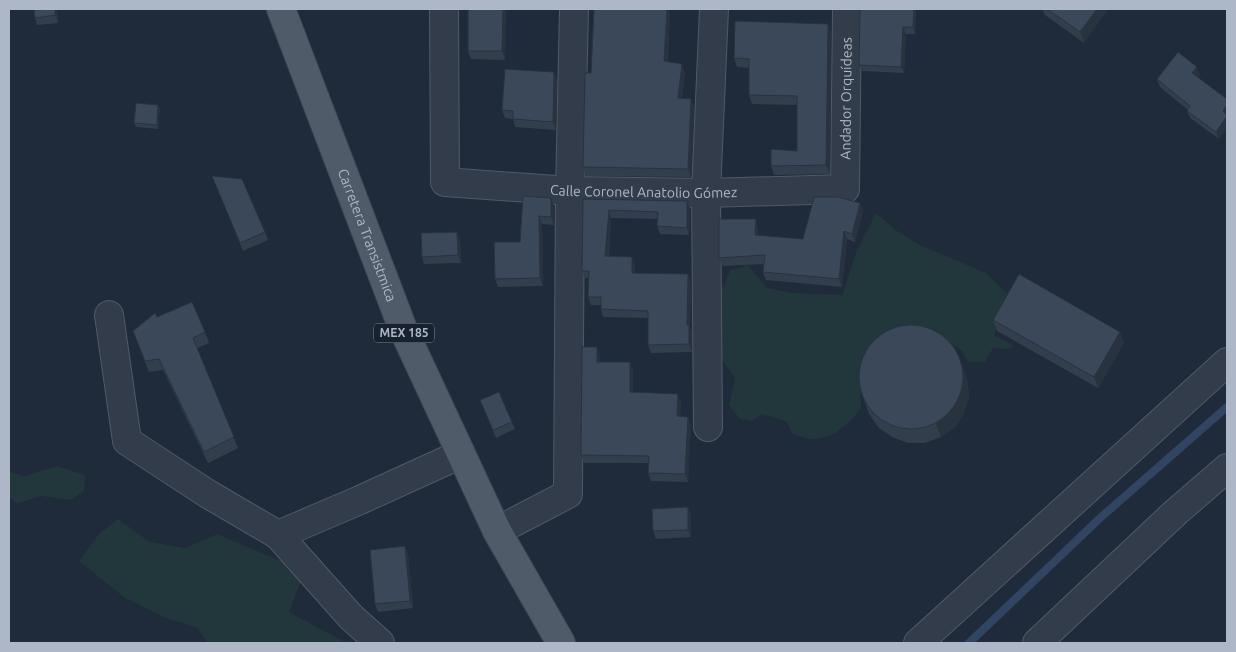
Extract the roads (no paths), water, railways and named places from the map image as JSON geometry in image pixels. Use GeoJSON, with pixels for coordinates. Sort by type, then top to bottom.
{"type":"FeatureCollection","features":[{"type":"Feature","properties":{"kind":"main road","name":"Carretera Transistmica"},"geometry":{"type":"LineString","coordinates":[[280,9],[402,329],[498,531],[560,643]]}},
{"type":"Feature","properties":{"kind":"street","name":"Calle Coronel Anatolio Gómez"},"geometry":{"type":"LineString","coordinates":[[444,9],[445,182],[570,190],[706,193],[844,189]]}},
{"type":"Feature","properties":{"kind":"street"},"geometry":{"type":"LineString","coordinates":[[498,531],[568,494],[570,190],[574,9]]}},
{"type":"Feature","properties":{"kind":"street"},"geometry":{"type":"LineString","coordinates":[[708,427],[706,193],[714,9]]}},
{"type":"Feature","properties":{"kind":"street","name":"Andador Orquídeas"},"geometry":{"type":"LineString","coordinates":[[844,189],[847,9]]}},
{"type":"Feature","properties":{"kind":"street"},"geometry":{"type":"LineString","coordinates":[[110,316],[127,441],[208,494],[278,535],[352,617],[380,643]]}},
{"type":"Feature","properties":{"kind":"street"},"geometry":{"type":"LineString","coordinates":[[918,643],[1227,362]]}},
{"type":"Feature","properties":{"kind":"street"},"geometry":{"type":"LineString","coordinates":[[278,535],[461,454]]}},
{"type":"Feature","properties":{"kind":"street"},"geometry":{"type":"LineString","coordinates":[[1037,643],[1176,512],[1227,468]]}},
{"type":"Feature","properties":{"kind":"waterway"},"geometry":{"type":"LineString","coordinates":[[969,643],[1099,519],[1227,407]]}}]}
